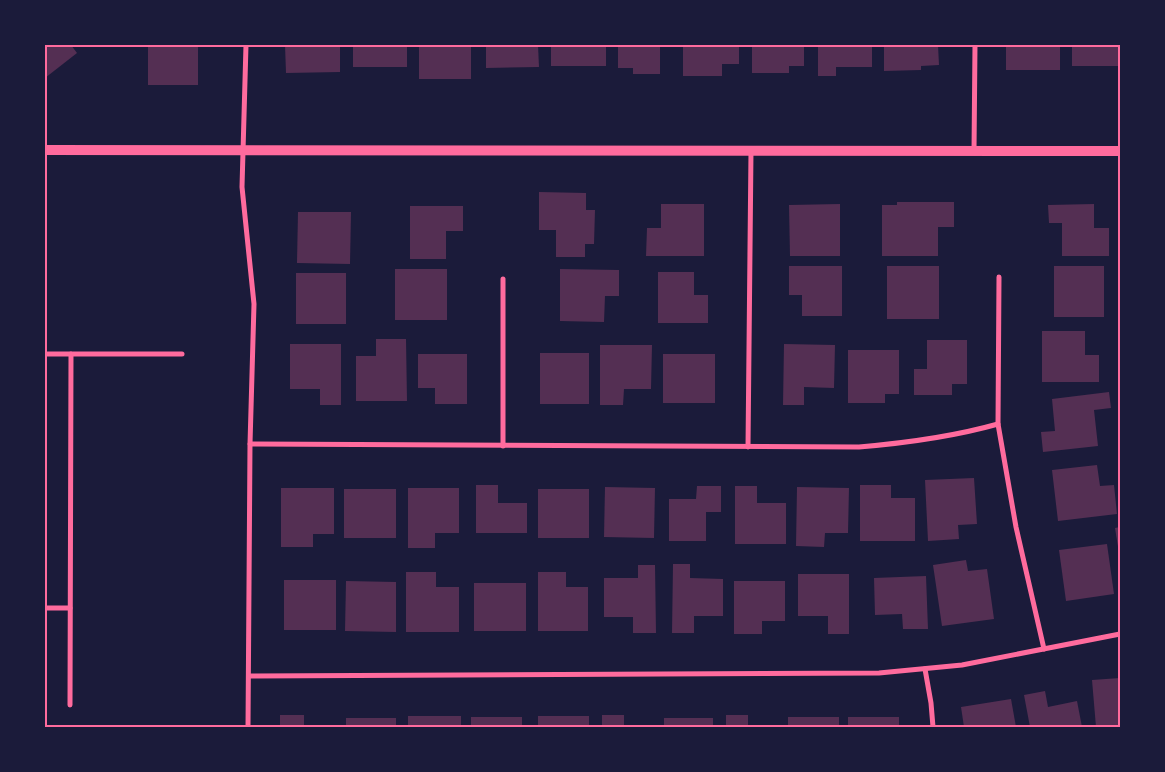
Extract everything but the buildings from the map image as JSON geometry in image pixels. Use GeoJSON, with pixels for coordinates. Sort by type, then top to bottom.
{"type":"FeatureCollection","features":[{"type":"Feature","properties":{"kind":"main road"},"geometry":{"type":"LineString","coordinates":[[45,150],[1120,151]]}},
{"type":"Feature","properties":{"kind":"street"},"geometry":{"type":"LineString","coordinates":[[246,45],[242,187],[254,304],[250,444],[248,727]]}},
{"type":"Feature","properties":{"kind":"street"},"geometry":{"type":"LineString","coordinates":[[974,151],[975,45]]}},
{"type":"Feature","properties":{"kind":"street"},"geometry":{"type":"LineString","coordinates":[[748,447],[751,151]]}},
{"type":"Feature","properties":{"kind":"street"},"geometry":{"type":"LineString","coordinates":[[999,277],[998,424],[1016,527],[1044,649]]}},
{"type":"Feature","properties":{"kind":"street"},"geometry":{"type":"LineString","coordinates":[[503,279],[503,446]]}},
{"type":"Feature","properties":{"kind":"street"},"geometry":{"type":"LineString","coordinates":[[45,354],[182,354]]}},
{"type":"Feature","properties":{"kind":"street"},"geometry":{"type":"LineString","coordinates":[[70,705],[71,354]]}},
{"type":"Feature","properties":{"kind":"street"},"geometry":{"type":"LineString","coordinates":[[250,444],[859,447],[903,443],[969,432],[998,424]]}},
{"type":"Feature","properties":{"kind":"street"},"geometry":{"type":"LineString","coordinates":[[45,608],[70,608]]}},
{"type":"Feature","properties":{"kind":"street"},"geometry":{"type":"LineString","coordinates":[[249,676],[879,673],[962,665],[1120,634]]}},
{"type":"Feature","properties":{"kind":"street"},"geometry":{"type":"LineString","coordinates":[[924,669],[931,703],[933,727]]}}]}
